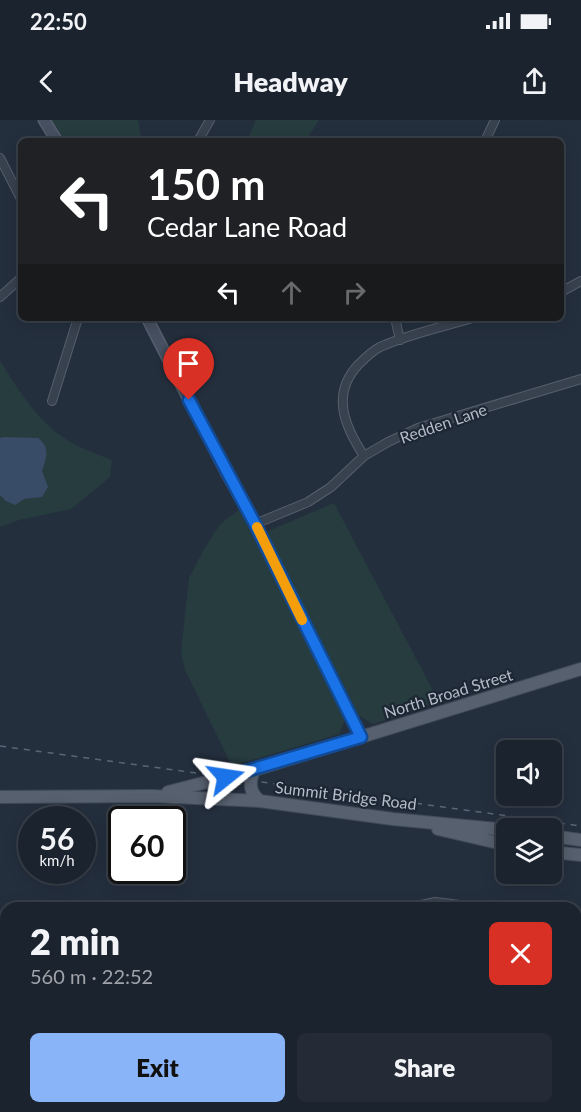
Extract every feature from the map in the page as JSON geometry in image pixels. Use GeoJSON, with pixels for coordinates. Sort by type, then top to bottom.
{"type":"FeatureCollection","features":[{"type":"Feature","properties":{"kind":"main road","name":"North Broad Street"},"geometry":{"type":"LineString","coordinates":[[152,796],[250,771],[581,669]]}},
{"type":"Feature","properties":{"kind":"main road"},"geometry":{"type":"LineString","coordinates":[[245,800],[244,786],[250,771]]}},
{"type":"Feature","properties":{"kind":"main road"},"geometry":{"type":"LineString","coordinates":[[250,771],[250,788],[260,801]]}},
{"type":"Feature","properties":{"kind":"main road","name":"Summit Bridge Road"},"geometry":{"type":"LineString","coordinates":[[0,797],[152,796],[245,800],[393,819],[496,829]]}},
{"type":"Feature","properties":{"kind":"main road"},"geometry":{"type":"LineString","coordinates":[[393,819],[496,842]]}},
{"type":"Feature","properties":{"kind":"main road"},"geometry":{"type":"LineString","coordinates":[[562,837],[581,840]]}},
{"type":"Feature","properties":{"kind":"main road"},"geometry":{"type":"LineString","coordinates":[[562,853],[581,855]]}},
{"type":"Feature","properties":{"kind":"street"},"geometry":{"type":"LineString","coordinates":[[44,120],[55,138]]}},
{"type":"Feature","properties":{"kind":"street"},"geometry":{"type":"LineString","coordinates":[[200,138],[210,120]]}},
{"type":"Feature","properties":{"kind":"street"},"geometry":{"type":"LineString","coordinates":[[486,138],[495,120]]}},
{"type":"Feature","properties":{"kind":"street"},"geometry":{"type":"LineString","coordinates":[[0,159],[18,193]]}},
{"type":"Feature","properties":{"kind":"street"},"geometry":{"type":"LineString","coordinates":[[0,297],[18,281]]}},
{"type":"Feature","properties":{"kind":"street"},"geometry":{"type":"LineString","coordinates":[[564,290],[581,281]]}},
{"type":"Feature","properties":{"kind":"street"},"geometry":{"type":"LineString","coordinates":[[52,401],[77,321]]}},
{"type":"Feature","properties":{"kind":"street"},"geometry":{"type":"LineString","coordinates":[[149,321],[255,524],[361,737]]}},
{"type":"Feature","properties":{"kind":"street"},"geometry":{"type":"LineString","coordinates":[[396,321],[400,340]]}},
{"type":"Feature","properties":{"kind":"street"},"geometry":{"type":"LineString","coordinates":[[364,456],[350,435],[342,402],[346,383],[355,368],[378,348],[462,321]]}},
{"type":"Feature","properties":{"kind":"street","name":"Redden Lane"},"geometry":{"type":"LineString","coordinates":[[255,524],[308,502],[331,487],[364,456],[417,428],[581,379]]}},
{"type":"Feature","properties":{"kind":"green space"},"geometry":{"type":"Polygon","coordinates":[[[51,120],[138,120],[141,138],[61,138],[51,120]]]}},
{"type":"Feature","properties":{"kind":"green space"},"geometry":{"type":"Polygon","coordinates":[[[256,120],[319,120],[308,138],[248,138],[256,120]]]}},
{"type":"Feature","properties":{"kind":"green space"},"geometry":{"type":"Polygon","coordinates":[[[0,361],[30,405],[58,434],[74,444],[112,460],[110,477],[71,509],[19,520],[0,527],[0,361]]]}},
{"type":"Feature","properties":{"kind":"green space"},"geometry":{"type":"Polygon","coordinates":[[[334,503],[439,702],[373,724],[358,715],[266,532],[334,503]]]}},
{"type":"Feature","properties":{"kind":"green space"},"geometry":{"type":"Polygon","coordinates":[[[239,510],[346,717],[339,734],[232,766],[185,670],[181,652],[189,578],[220,524],[239,510]]]}},
{"type":"Feature","properties":{"kind":"water"},"geometry":{"type":"Polygon","coordinates":[[[0,438],[38,438],[45,446],[45,462],[42,471],[48,487],[42,497],[24,499],[15,505],[0,495],[0,438]]]}},
{"type":"Feature","properties":{"kind":"railway"},"geometry":{"type":"LineString","coordinates":[[0,746],[581,826]]}},
{"type":"Feature","properties":{"kind":"slow traffic"},"geometry":{"type":"LineString","coordinates":[[257,527],[302,620]]}},
{"type":"Feature","properties":{"kind":"route"},"geometry":{"type":"LineString","coordinates":[[189,400],[255,524],[361,737],[226,777]]}}]}
